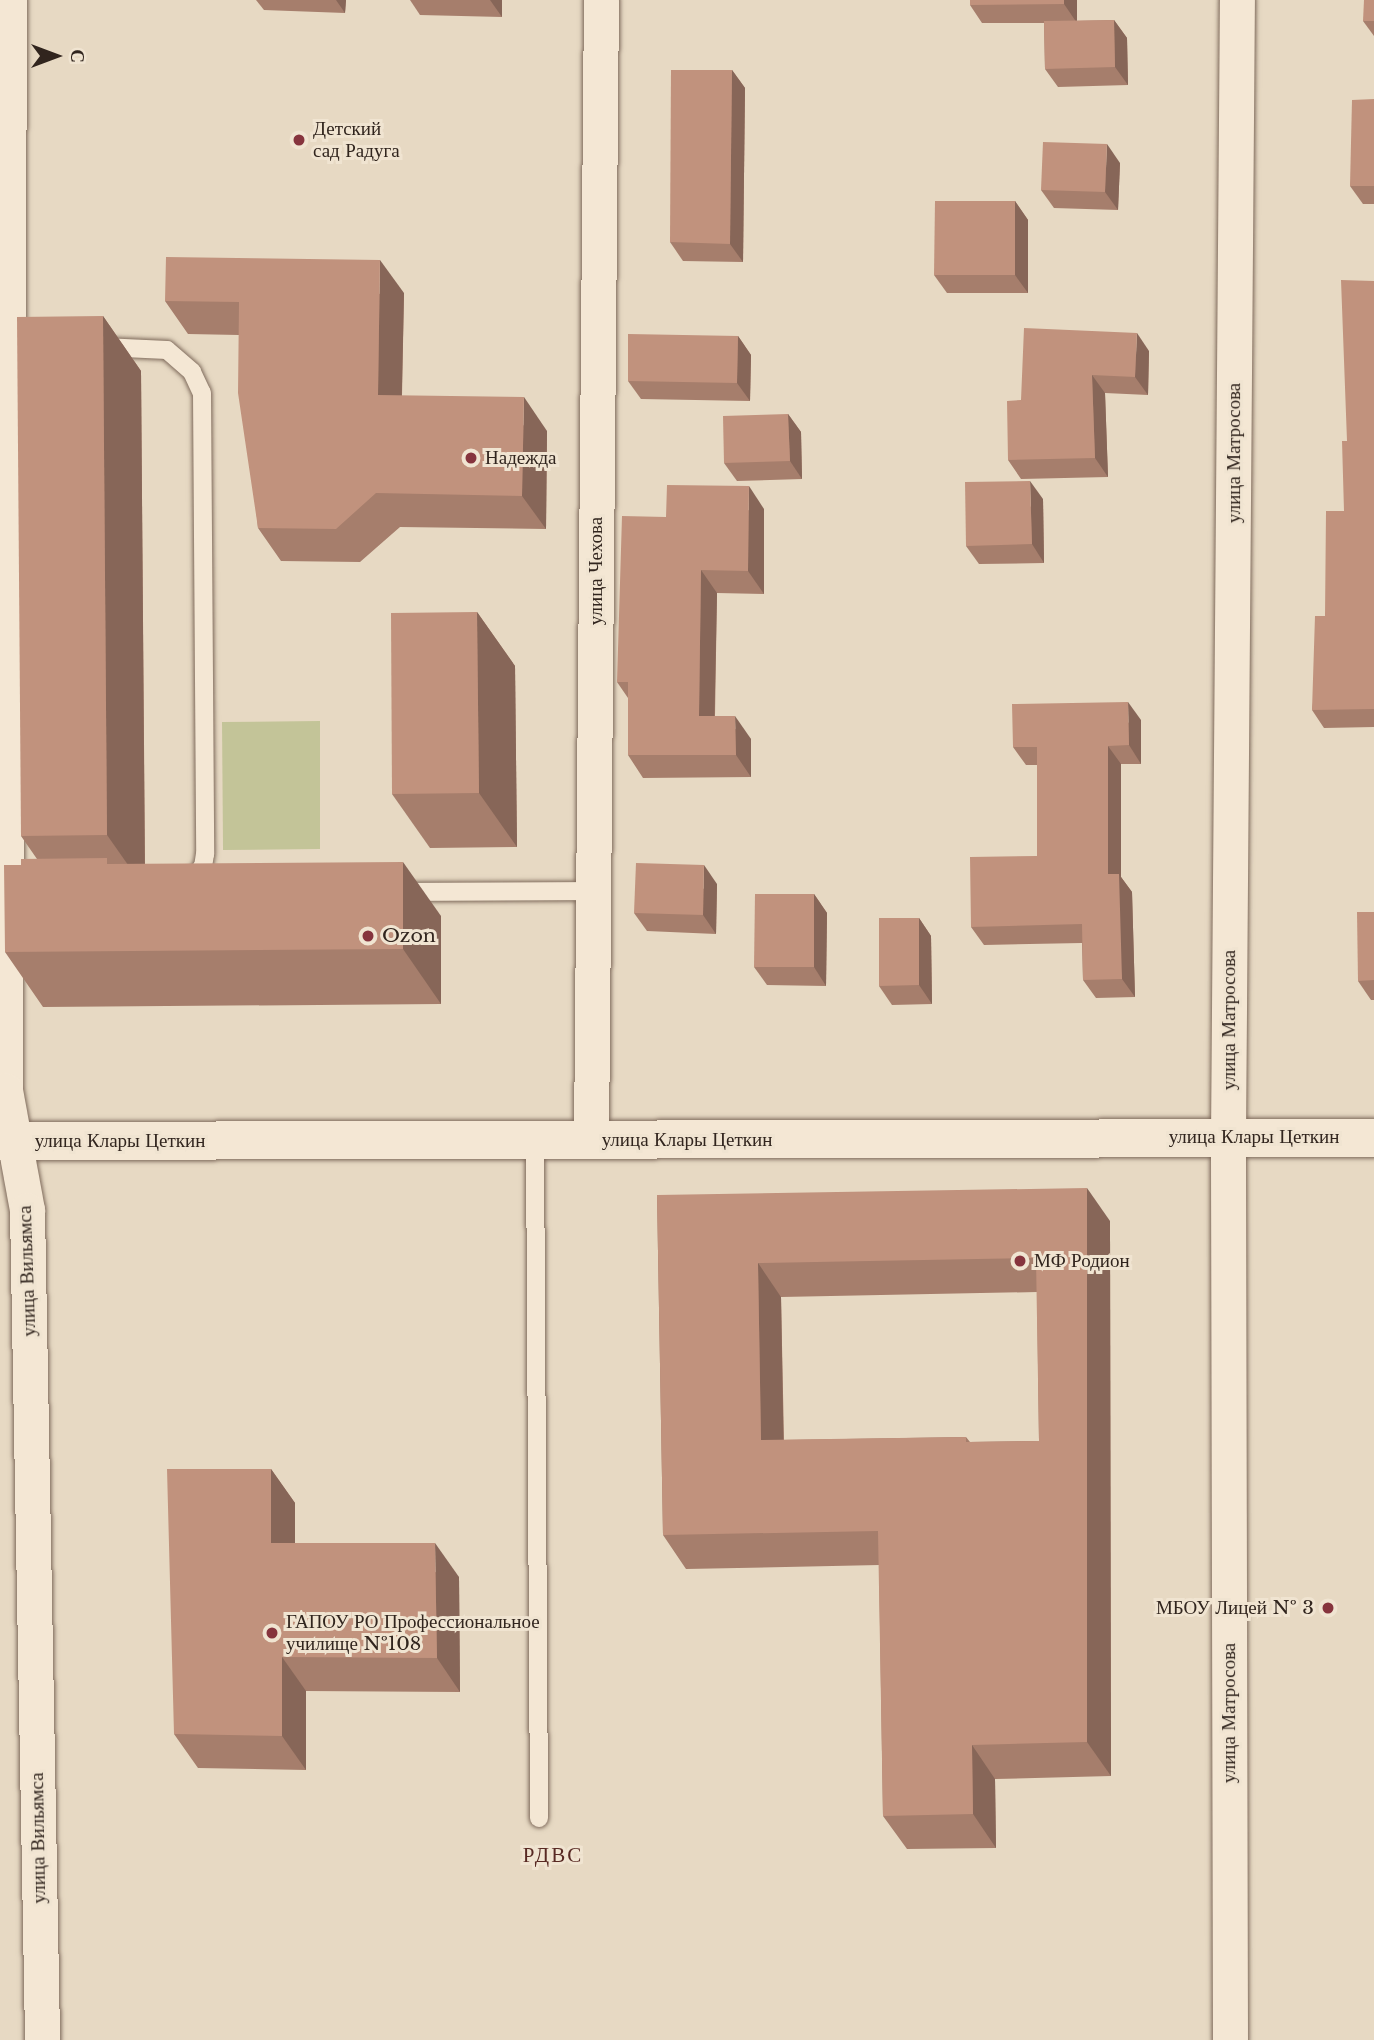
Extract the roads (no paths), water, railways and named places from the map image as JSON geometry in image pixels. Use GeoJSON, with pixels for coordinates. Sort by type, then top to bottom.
{"type":"FeatureCollection","features":[{"type":"Feature","properties":{"kind":"street","name":"улица Вильямса"},"geometry":{"type":"LineString","coordinates":[[9,0],[15,348],[18,903],[5,1090],[7,1141],[27,1210],[42,2040]]}},
{"type":"Feature","properties":{"kind":"street","name":"улица Чехова"},"geometry":{"type":"LineString","coordinates":[[591,1141],[601,0]]}},
{"type":"Feature","properties":{"kind":"street","name":"улица Матросова"},"geometry":{"type":"LineString","coordinates":[[1230,2040],[1228,1137],[1237,0]]}},
{"type":"Feature","properties":{"kind":"street","name":"улица Клары Цеткин"},"geometry":{"type":"LineString","coordinates":[[7,1141],[1374,1138]]}},
{"type":"Feature","properties":{"kind":"lane"},"geometry":{"type":"LineString","coordinates":[[90,347],[158,347],[175,355],[200,381],[205,854],[192,880],[178,895]]}},
{"type":"Feature","properties":{"kind":"lane"},"geometry":{"type":"LineString","coordinates":[[192,880],[210,891]]}},
{"type":"Feature","properties":{"kind":"lane"},"geometry":{"type":"LineString","coordinates":[[390,892],[593,891]]}},
{"type":"Feature","properties":{"kind":"lane"},"geometry":{"type":"LineString","coordinates":[[535,1141],[539,1818]]}},
{"type":"Feature","properties":{"kind":"place","name":"Детский сад Радуга"},"geometry":{"type":"Point","coordinates":[299,140]}},
{"type":"Feature","properties":{"kind":"place","name":"Надежда"},"geometry":{"type":"Point","coordinates":[471,458]}},
{"type":"Feature","properties":{"kind":"place","name":"Ozon"},"geometry":{"type":"Point","coordinates":[368,936]}},
{"type":"Feature","properties":{"kind":"place","name":"МФ Родион"},"geometry":{"type":"Point","coordinates":[1020,1261]}},
{"type":"Feature","properties":{"kind":"place","name":"МБОУ Лицей № 3"},"geometry":{"type":"Point","coordinates":[1328,1608]}},
{"type":"Feature","properties":{"kind":"place","name":"ГАПОУ РО Профессиональное училище №108"},"geometry":{"type":"Point","coordinates":[272,1633]}},
{"type":"Feature","properties":{"kind":"district","name":"РДВС"},"geometry":{"type":"Point","coordinates":[553,1855]}}]}
